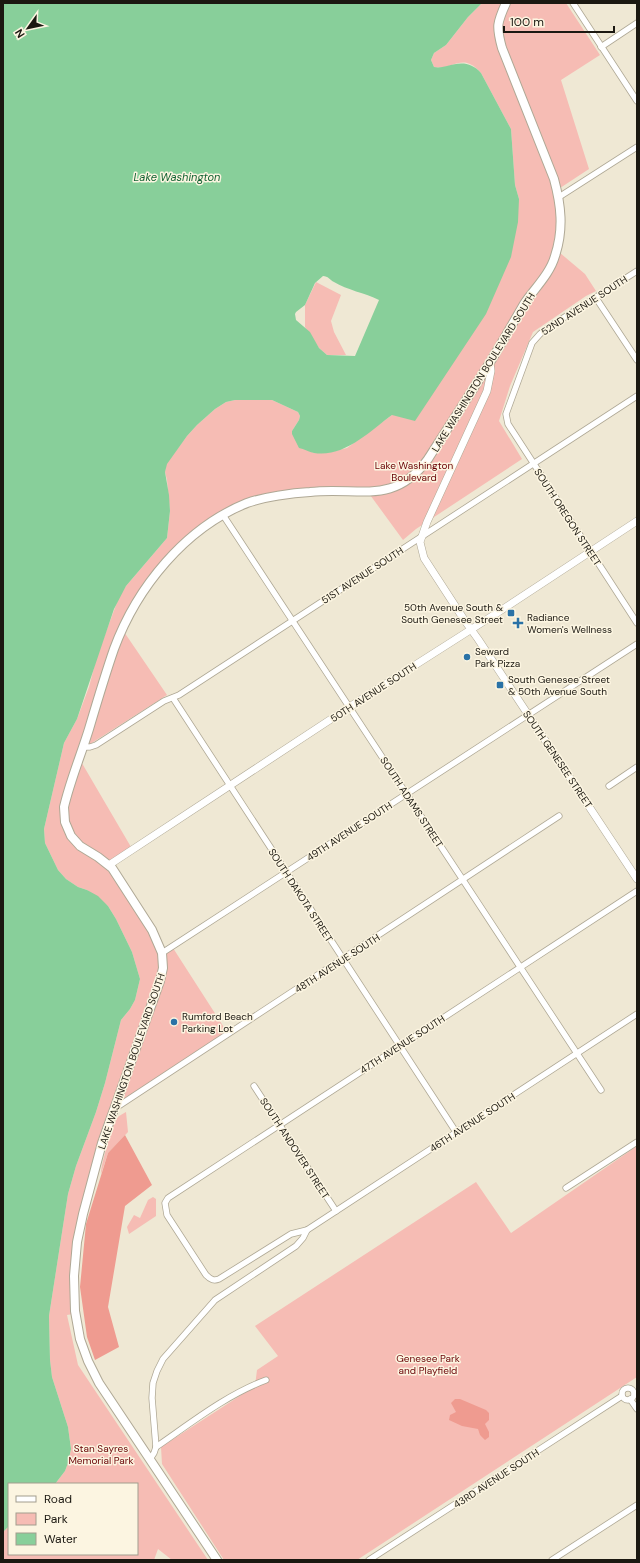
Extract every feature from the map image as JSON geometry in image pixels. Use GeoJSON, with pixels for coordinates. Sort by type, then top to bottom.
{"type":"FeatureCollection","features":[{"type":"Feature","properties":{"kind":"main road","name":"LAKE WASHINGTON BOULEVARD SOUTH"},"geometry":{"type":"LineString","coordinates":[[217,1560],[99,1383],[88,1361],[80,1339],[75,1312],[74,1276],[80,1228],[102,1143],[160,981],[163,968],[162,953],[152,930],[109,865],[85,849],[75,840],[68,830],[65,822],[65,802],[115,648],[136,603],[174,553],[201,530],[223,515],[249,503],[312,491],[384,491],[402,484],[420,470],[428,459],[490,362],[525,303],[546,274],[555,258],[561,229],[559,197],[554,179],[502,48],[498,34],[497,28],[499,20],[506,3]]}},
{"type":"Feature","properties":{"kind":"street"},"geometry":{"type":"LineString","coordinates":[[572,3],[637,101]]}},
{"type":"Feature","properties":{"kind":"street"},"geometry":{"type":"LineString","coordinates":[[601,47],[637,23]]}},
{"type":"Feature","properties":{"kind":"street"},"geometry":{"type":"LineString","coordinates":[[559,197],[637,147]]}},
{"type":"Feature","properties":{"kind":"street","name":"52ND AVENUE SOUTH"},"geometry":{"type":"LineString","coordinates":[[507,409],[532,343],[536,338],[546,329],[637,271]]}},
{"type":"Feature","properties":{"kind":"street"},"geometry":{"type":"LineString","coordinates":[[596,298],[637,360]]}},
{"type":"Feature","properties":{"kind":"street"},"geometry":{"type":"LineString","coordinates":[[421,537],[487,391],[491,371],[490,362]]}},
{"type":"Feature","properties":{"kind":"street","name":"51ST AVENUE SOUTH"},"geometry":{"type":"LineString","coordinates":[[84,747],[96,745],[164,701],[173,698],[637,396]]}},
{"type":"Feature","properties":{"kind":"street","name":"SOUTH OREGON STREET"},"geometry":{"type":"LineString","coordinates":[[507,409],[506,419],[508,424],[637,623]]}},
{"type":"Feature","properties":{"kind":"street","name":"SOUTH ADAMS STREET"},"geometry":{"type":"LineString","coordinates":[[223,515],[350,706],[601,1090]]}},
{"type":"Feature","properties":{"kind":"street","name":"50TH AVENUE SOUTH"},"geometry":{"type":"LineString","coordinates":[[109,865],[350,706],[637,521]]}},
{"type":"Feature","properties":{"kind":"street","name":"SOUTH GENESEE STREET"},"geometry":{"type":"LineString","coordinates":[[421,537],[420,546],[427,564],[637,879]]}},
{"type":"Feature","properties":{"kind":"street","name":"49TH AVENUE SOUTH"},"geometry":{"type":"LineString","coordinates":[[162,953],[637,644]]}},
{"type":"Feature","properties":{"kind":"street","name":"SOUTH DAKOTA STREET"},"geometry":{"type":"LineString","coordinates":[[173,698],[456,1132]]}},
{"type":"Feature","properties":{"kind":"street"},"geometry":{"type":"LineString","coordinates":[[609,786],[637,767]]}},
{"type":"Feature","properties":{"kind":"street","name":"48TH AVENUE SOUTH"},"geometry":{"type":"LineString","coordinates":[[114,1109],[559,816]]}},
{"type":"Feature","properties":{"kind":"street","name":"47TH AVENUE SOUTH"},"geometry":{"type":"LineString","coordinates":[[219,1279],[213,1280],[206,1275],[167,1216],[165,1204],[168,1198],[637,891]]}},
{"type":"Feature","properties":{"kind":"street","name":"46TH AVENUE SOUTH"},"geometry":{"type":"LineString","coordinates":[[219,1279],[291,1234],[307,1230],[637,1014]]}},
{"type":"Feature","properties":{"kind":"street","name":"SOUTH ANDOVER STREET"},"geometry":{"type":"LineString","coordinates":[[254,1086],[336,1211]]}},
{"type":"Feature","properties":{"kind":"street"},"geometry":{"type":"LineString","coordinates":[[566,1188],[637,1142]]}},
{"type":"Feature","properties":{"kind":"street","name":"46TH AVENUE SOUTH"},"geometry":{"type":"LineString","coordinates":[[156,1447],[152,1398],[153,1383],[163,1359],[215,1300],[296,1246],[303,1238],[307,1230]]}},
{"type":"Feature","properties":{"kind":"street"},"geometry":{"type":"LineString","coordinates":[[150,1459],[156,1447],[229,1397],[247,1387],[266,1380]]}},
{"type":"Feature","properties":{"kind":"street"},"geometry":{"type":"LineString","coordinates":[[630,1387],[635,1388],[634,1394],[630,1399],[626,1400],[621,1394],[623,1390],[630,1387]]}},
{"type":"Feature","properties":{"kind":"street","name":"43RD AVENUE SOUTH"},"geometry":{"type":"LineString","coordinates":[[369,1560],[622,1396]]}},
{"type":"Feature","properties":{"kind":"street"},"geometry":{"type":"LineString","coordinates":[[630,1399],[637,1409]]}},
{"type":"Feature","properties":{"kind":"street"},"geometry":{"type":"LineString","coordinates":[[552,1560],[637,1504]]}},
{"type":"Feature","properties":{"kind":"green space","name":"Lake Washington Boulevard"},"geometry":{"type":"Polygon","coordinates":[[[482,3],[566,3],[600,55],[561,80],[589,169],[554,192],[556,220],[553,247],[585,274],[596,291],[586,296],[533,332],[510,386],[499,421],[522,459],[416,529],[403,540],[365,488],[250,499],[198,527],[170,552],[132,603],[120,626],[167,695],[76,753],[131,847],[110,871],[156,943],[158,957],[173,948],[227,1032],[109,1111],[77,1228],[73,1314],[67,1315],[78,1365],[208,1560],[172,1560],[158,1549],[154,1560],[3,1560],[3,1532],[8,1527],[8,1555],[138,1555],[138,1483],[56,1483],[65,1471],[71,1449],[68,1427],[52,1377],[49,1316],[68,1194],[76,1166],[105,1083],[121,1020],[135,1000],[140,979],[132,952],[108,906],[87,890],[78,887],[66,879],[58,870],[45,843],[44,829],[64,743],[77,719],[89,687],[97,656],[119,597],[126,586],[167,538],[170,511],[165,472],[166,464],[187,436],[215,409],[226,402],[235,400],[272,400],[298,412],[300,416],[299,420],[292,431],[308,450],[314,453],[326,453],[347,448],[392,415],[519,199],[515,185],[511,129],[481,73],[468,63],[463,62],[441,68],[434,67],[431,60],[434,53],[446,45],[468,17],[482,3]]]}},
{"type":"Feature","properties":{"kind":"green space"},"geometry":{"type":"Polygon","coordinates":[[[316,282],[341,295],[331,321],[334,332],[346,355],[327,355],[319,348],[305,327],[305,305],[316,282]]]}},
{"type":"Feature","properties":{"kind":"green space"},"geometry":{"type":"Polygon","coordinates":[[[126,1112],[128,1132],[108,1153],[101,1174],[113,1127],[118,1117],[126,1112]]]}},
{"type":"Feature","properties":{"kind":"green space","name":"Genesee Park and Playfield"},"geometry":{"type":"Polygon","coordinates":[[[637,1146],[637,1377],[357,1560],[224,1560],[162,1464],[161,1447],[255,1386],[257,1370],[278,1356],[255,1326],[476,1182],[511,1233],[637,1146]]]}},
{"type":"Feature","properties":{"kind":"green space"},"geometry":{"type":"Polygon","coordinates":[[[153,1197],[156,1199],[156,1216],[129,1234],[127,1227],[134,1215],[140,1218],[148,1200],[153,1197]]]}},
{"type":"Feature","properties":{"kind":"shaded area"},"geometry":{"type":"Polygon","coordinates":[[[125,1135],[152,1185],[125,1206],[108,1307],[119,1347],[95,1360],[87,1337],[80,1287],[86,1224],[108,1153],[125,1135]]]}},
{"type":"Feature","properties":{"kind":"shaded area"},"geometry":{"type":"Polygon","coordinates":[[[455,1399],[460,1399],[486,1410],[489,1413],[489,1420],[485,1424],[489,1432],[489,1437],[485,1440],[480,1435],[478,1429],[462,1426],[449,1420],[450,1415],[456,1412],[451,1403],[455,1399]]]}},
{"type":"Feature","properties":{"kind":"water","name":"Lake Washington"},"geometry":{"type":"Polygon","coordinates":[[[3,3],[482,3],[468,17],[446,45],[434,53],[431,60],[434,67],[466,64],[477,69],[481,73],[511,129],[515,185],[519,199],[518,222],[511,257],[486,314],[415,421],[392,415],[356,442],[336,451],[325,453],[314,453],[299,448],[292,434],[292,431],[299,420],[300,416],[298,412],[272,400],[235,400],[226,402],[215,409],[197,425],[187,436],[167,464],[165,472],[170,511],[167,538],[126,586],[114,609],[77,719],[64,743],[44,829],[45,843],[58,870],[66,879],[78,887],[98,896],[108,906],[132,952],[140,979],[135,1000],[121,1020],[105,1083],[76,1166],[68,1194],[49,1316],[52,1377],[68,1427],[71,1449],[68,1463],[65,1471],[56,1483],[8,1483],[8,1527],[3,1532],[3,3]],[[323,276],[315,283],[305,305],[296,312],[296,320],[310,332],[319,348],[327,355],[355,356],[379,300],[345,287],[334,282],[328,277],[323,276]]]}},
{"type":"Feature","properties":{"kind":"place","name":"50th Avenue South & South Genesee Street"},"geometry":{"type":"Point","coordinates":[511,613]}},
{"type":"Feature","properties":{"kind":"place","name":"Radiance Women's Wellness"},"geometry":{"type":"Point","coordinates":[518,623]}},
{"type":"Feature","properties":{"kind":"place","name":"Seward Park Pizza"},"geometry":{"type":"Point","coordinates":[467,657]}},
{"type":"Feature","properties":{"kind":"place","name":"South Genesee Street & 50th Avenue South"},"geometry":{"type":"Point","coordinates":[500,685]}},
{"type":"Feature","properties":{"kind":"place","name":"Rumford Beach Parking Lot"},"geometry":{"type":"Point","coordinates":[174,1022]}},
{"type":"Feature","properties":{"kind":"park label","name":"Stan Sayres Memorial Park"},"geometry":{"type":"Point","coordinates":[101,1454]}}]}
